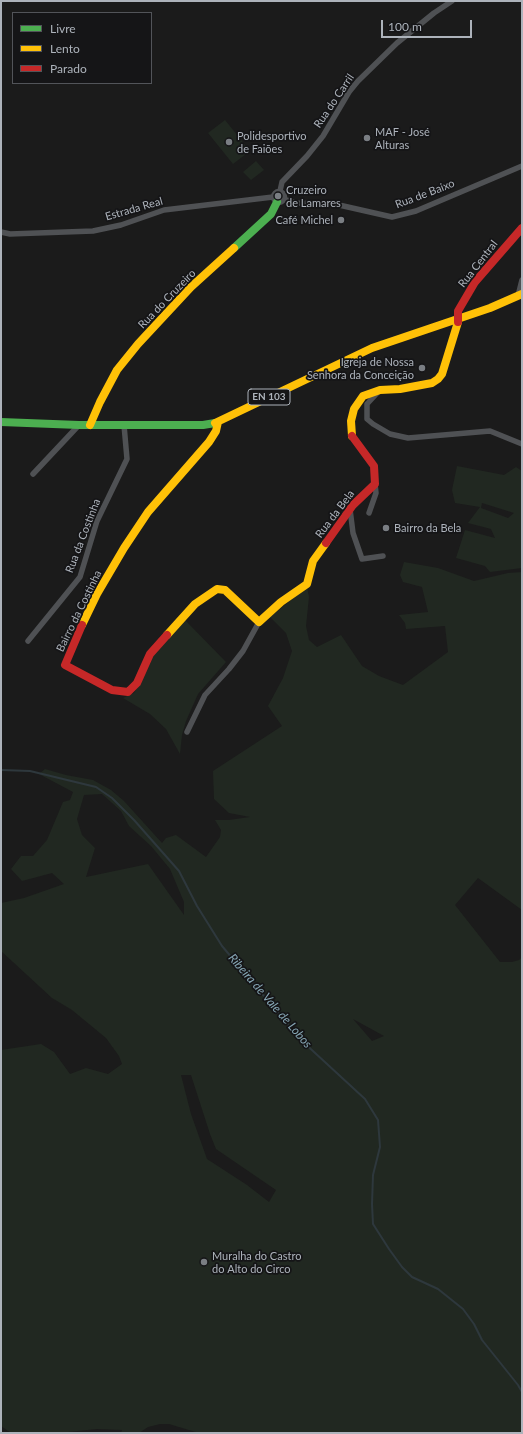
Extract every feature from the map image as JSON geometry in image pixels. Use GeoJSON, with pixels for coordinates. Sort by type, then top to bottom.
{"type":"FeatureCollection","features":[{"type":"Feature","properties":{"kind":"street","name":"Rua do Carril"},"geometry":{"type":"LineString","coordinates":[[278,200],[274,193],[280,191],[282,182],[307,156],[323,136],[349,92],[358,81],[397,43],[434,13],[452,1]]}},
{"type":"Feature","properties":{"kind":"street","name":"Rua de Baixo"},"geometry":{"type":"LineString","coordinates":[[278,200],[296,203],[339,205],[392,217],[416,210],[522,166]]}},
{"type":"Feature","properties":{"kind":"street"},"geometry":{"type":"LineString","coordinates":[[278,200],[283,194],[280,191]]}},
{"type":"Feature","properties":{"kind":"street","name":"Estrada Real"},"geometry":{"type":"LineString","coordinates":[[1,232],[10,234],[93,231],[121,225],[164,210],[278,200]]}},
{"type":"Feature","properties":{"kind":"street","name":"Rua do Cruzeiro"},"geometry":{"type":"LineString","coordinates":[[90,425],[117,370],[138,344],[192,287],[271,214],[278,200]]}},
{"type":"Feature","properties":{"kind":"street","name":"Rua Central"},"geometry":{"type":"LineString","coordinates":[[459,318],[458,311],[475,282],[522,228]]}},
{"type":"Feature","properties":{"kind":"street"},"geometry":{"type":"LineString","coordinates":[[520,295],[522,280]]}},
{"type":"Feature","properties":{"kind":"street","name":"EN 103"},"geometry":{"type":"LineString","coordinates":[[1,422],[79,425],[203,425],[218,422],[372,348],[490,308],[520,295]]}},
{"type":"Feature","properties":{"kind":"street"},"geometry":{"type":"LineString","coordinates":[[369,513],[376,493],[376,476],[374,466],[351,435],[351,421],[354,409],[362,396],[380,390],[400,389],[432,383],[438,379],[442,374],[459,318]]}},
{"type":"Feature","properties":{"kind":"street"},"geometry":{"type":"LineString","coordinates":[[380,390],[367,404],[367,419],[390,434],[408,438],[490,431],[522,444]]}},
{"type":"Feature","properties":{"kind":"street","name":"Bairro da Costinha"},"geometry":{"type":"LineString","coordinates":[[218,422],[216,432],[209,442],[148,512],[124,548],[97,594],[65,665],[112,690],[128,692],[137,683],[150,654],[195,604],[217,588],[225,590],[259,622]]}},
{"type":"Feature","properties":{"kind":"street","name":"Rua da Costinha"},"geometry":{"type":"LineString","coordinates":[[28,641],[80,577],[97,520],[127,459],[124,424]]}},
{"type":"Feature","properties":{"kind":"street"},"geometry":{"type":"LineString","coordinates":[[33,474],[79,425]]}},
{"type":"Feature","properties":{"kind":"street","name":"Rua da Bela"},"geometry":{"type":"LineString","coordinates":[[259,622],[281,602],[307,584],[314,561],[350,509],[375,484]]}},
{"type":"Feature","properties":{"kind":"street"},"geometry":{"type":"LineString","coordinates":[[350,509],[353,533],[362,559],[383,556]]}},
{"type":"Feature","properties":{"kind":"street"},"geometry":{"type":"LineString","coordinates":[[187,732],[205,695],[243,651],[259,622]]}},
{"type":"Feature","properties":{"kind":"shaded area","name":"Polidesportivo de Faiões"},"geometry":{"type":"Polygon","coordinates":[[[225,120],[250,151],[233,164],[208,133],[225,120]]]}},
{"type":"Feature","properties":{"kind":"shaded area"},"geometry":{"type":"Polygon","coordinates":[[[256,161],[264,170],[251,180],[243,172],[256,161]]]}},
{"type":"Feature","properties":{"kind":"shaded area"},"geometry":{"type":"Polygon","coordinates":[[[457,466],[504,475],[516,467],[522,471],[522,568],[490,572],[485,566],[456,558],[465,530],[495,538],[491,529],[468,523],[480,507],[455,503],[452,490],[457,466]],[[482,503],[481,508],[508,518],[514,513],[482,503]]]}},
{"type":"Feature","properties":{"kind":"shaded area"},"geometry":{"type":"Polygon","coordinates":[[[404,562],[438,568],[474,581],[508,573],[522,572],[522,910],[478,878],[455,905],[500,962],[512,962],[519,960],[522,957],[522,1433],[199,1433],[169,1424],[160,1424],[148,1427],[139,1433],[121,1433],[122,1430],[97,1429],[58,1433],[11,1433],[1,1426],[1,1050],[41,1044],[54,1052],[70,1074],[86,1068],[108,1074],[122,1064],[119,1056],[106,1038],[72,1010],[52,998],[1,951],[1,903],[24,898],[64,884],[52,873],[22,881],[11,869],[21,856],[33,856],[47,840],[63,802],[70,800],[73,792],[39,774],[45,769],[93,780],[111,790],[124,801],[162,843],[166,838],[176,835],[206,857],[220,837],[221,830],[215,820],[250,817],[229,813],[214,799],[213,771],[282,726],[268,706],[283,678],[292,651],[286,633],[270,617],[307,587],[309,597],[306,626],[309,640],[317,647],[341,635],[362,666],[379,676],[403,685],[448,652],[445,626],[406,629],[405,623],[399,615],[428,612],[422,587],[403,582],[400,575],[404,562]],[[102,794],[84,795],[77,819],[82,835],[95,848],[86,877],[148,864],[184,915],[184,902],[170,869],[151,846],[129,826],[121,811],[102,794]],[[353,1019],[372,1041],[384,1036],[353,1019]],[[181,1075],[191,1114],[207,1159],[247,1185],[269,1202],[276,1190],[216,1149],[191,1075],[181,1075]]]}},
{"type":"Feature","properties":{"kind":"shaded area"},"geometry":{"type":"Polygon","coordinates":[[[185,620],[226,662],[198,694],[186,721],[182,735],[180,754],[166,729],[150,714],[123,698],[134,693],[150,664],[153,655],[185,620]]]}},
{"type":"Feature","properties":{"kind":"waterway","name":"Ribeira de Vale de Lobos"},"geometry":{"type":"LineString","coordinates":[[1,770],[30,771],[96,787],[112,798],[134,820],[179,871],[197,906],[222,946],[301,1040],[365,1099],[378,1120],[380,1147],[373,1175],[373,1224],[389,1249],[402,1267],[412,1277],[438,1289],[463,1309],[474,1324],[482,1340],[522,1392]]}},
{"type":"Feature","properties":{"kind":"traffic: fast"},"geometry":{"type":"LineString","coordinates":[[234,248],[271,214],[277,202]]}},
{"type":"Feature","properties":{"kind":"traffic: fast"},"geometry":{"type":"LineString","coordinates":[[1,422],[79,425],[203,425],[215,423]]}},
{"type":"Feature","properties":{"kind":"traffic: slow"},"geometry":{"type":"LineString","coordinates":[[90,425],[117,370],[138,344],[191,287],[234,248]]}},
{"type":"Feature","properties":{"kind":"traffic: slow"},"geometry":{"type":"LineString","coordinates":[[215,423],[372,348],[490,308],[522,294]]}},
{"type":"Feature","properties":{"kind":"traffic: slow"},"geometry":{"type":"LineString","coordinates":[[352,436],[351,421],[354,409],[363,396],[380,390],[400,389],[432,383],[438,379],[442,374],[458,322]]}},
{"type":"Feature","properties":{"kind":"traffic: slow"},"geometry":{"type":"LineString","coordinates":[[82,625],[97,594],[124,548],[148,512],[209,442],[216,431],[218,422]]}},
{"type":"Feature","properties":{"kind":"traffic: slow"},"geometry":{"type":"LineString","coordinates":[[167,635],[195,604],[217,589],[225,590],[259,622],[281,602],[307,584],[313,561],[326,543]]}},
{"type":"Feature","properties":{"kind":"traffic: jam"},"geometry":{"type":"LineString","coordinates":[[458,322],[458,311],[475,282],[522,228]]}},
{"type":"Feature","properties":{"kind":"traffic: jam"},"geometry":{"type":"LineString","coordinates":[[326,543],[353,505],[375,484],[374,466],[352,436]]}},
{"type":"Feature","properties":{"kind":"traffic: jam"},"geometry":{"type":"LineString","coordinates":[[82,625],[65,665],[112,690],[128,692],[137,683],[150,654],[167,635]]}},
{"type":"Feature","properties":{"kind":"place","name":"MAF - José Alturas"},"geometry":{"type":"Point","coordinates":[367,138]}},
{"type":"Feature","properties":{"kind":"place","name":"Polidesportivo de Faiões"},"geometry":{"type":"Point","coordinates":[229,142]}},
{"type":"Feature","properties":{"kind":"place","name":"Cruzeiro de Lamares"},"geometry":{"type":"Point","coordinates":[278,196]}},
{"type":"Feature","properties":{"kind":"place","name":"Café Michel"},"geometry":{"type":"Point","coordinates":[341,220]}},
{"type":"Feature","properties":{"kind":"place","name":"Igreja de Nossa Senhora da Conceição"},"geometry":{"type":"Point","coordinates":[422,368]}},
{"type":"Feature","properties":{"kind":"place","name":"Bairro da Bela"},"geometry":{"type":"Point","coordinates":[386,528]}},
{"type":"Feature","properties":{"kind":"place","name":"Muralha do Castro do Alto do Circo"},"geometry":{"type":"Point","coordinates":[204,1262]}}]}
